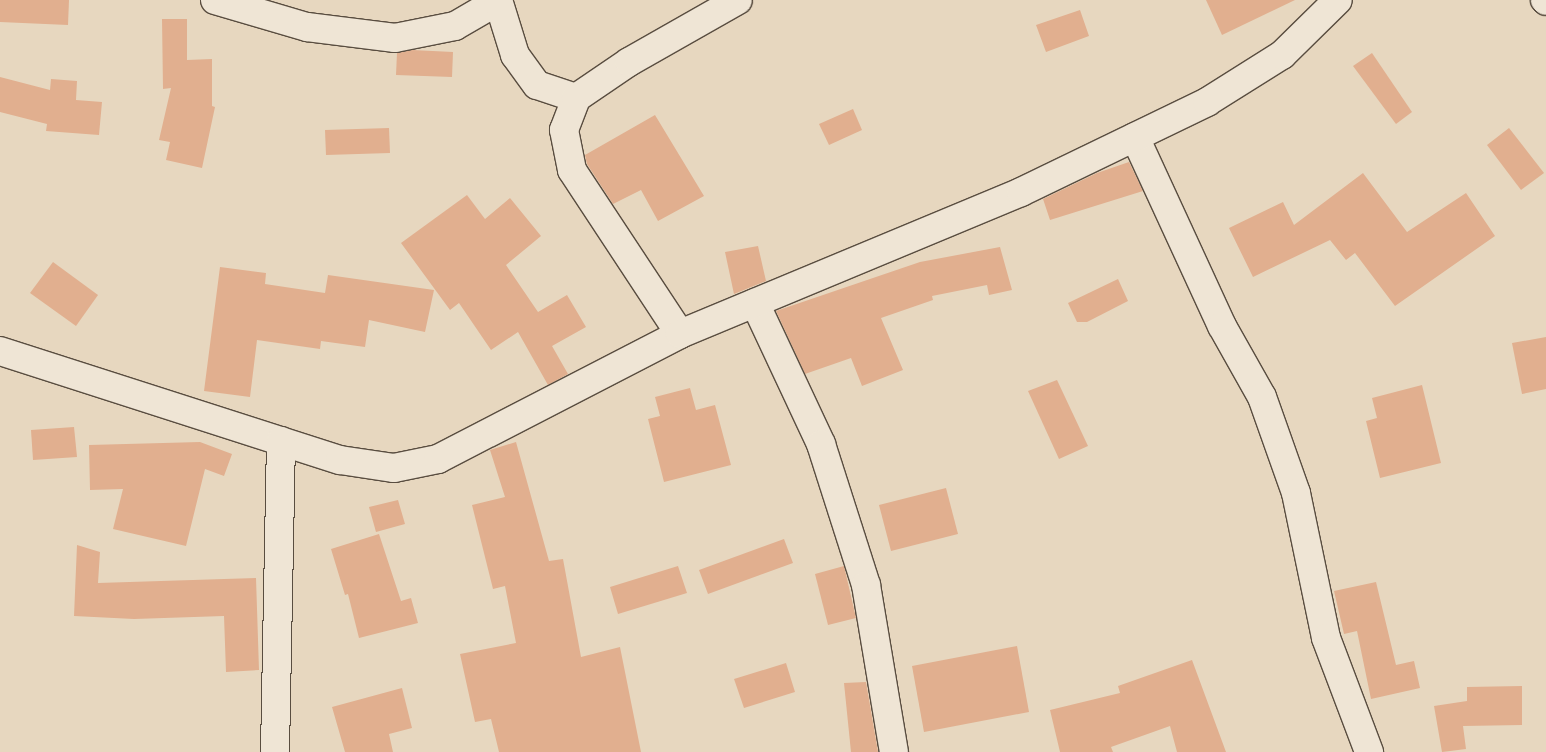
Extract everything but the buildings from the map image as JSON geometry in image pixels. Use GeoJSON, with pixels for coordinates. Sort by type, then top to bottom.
{"type":"FeatureCollection","features":[{"type":"Feature","properties":{"kind":"street"},"geometry":{"type":"LineString","coordinates":[[215,0],[307,27],[395,38],[455,26],[498,1],[515,55],[537,85],[576,98]]}},
{"type":"Feature","properties":{"kind":"street"},"geometry":{"type":"LineString","coordinates":[[680,334],[572,170],[564,130],[576,98],[629,62],[738,0]]}},
{"type":"Feature","properties":{"kind":"street"},"geometry":{"type":"LineString","coordinates":[[0,351],[340,460],[394,468],[438,458],[680,334],[1021,192],[1207,102],[1282,55],[1338,0]]}},
{"type":"Feature","properties":{"kind":"street"},"geometry":{"type":"LineString","coordinates":[[1135,137],[1222,326],[1262,397],[1296,493],[1326,638],[1369,752]]}},
{"type":"Feature","properties":{"kind":"street"},"geometry":{"type":"LineString","coordinates":[[755,302],[821,444],[866,585],[894,752]]}},
{"type":"Feature","properties":{"kind":"street"},"geometry":{"type":"LineString","coordinates":[[276,752],[281,441]]}}]}
